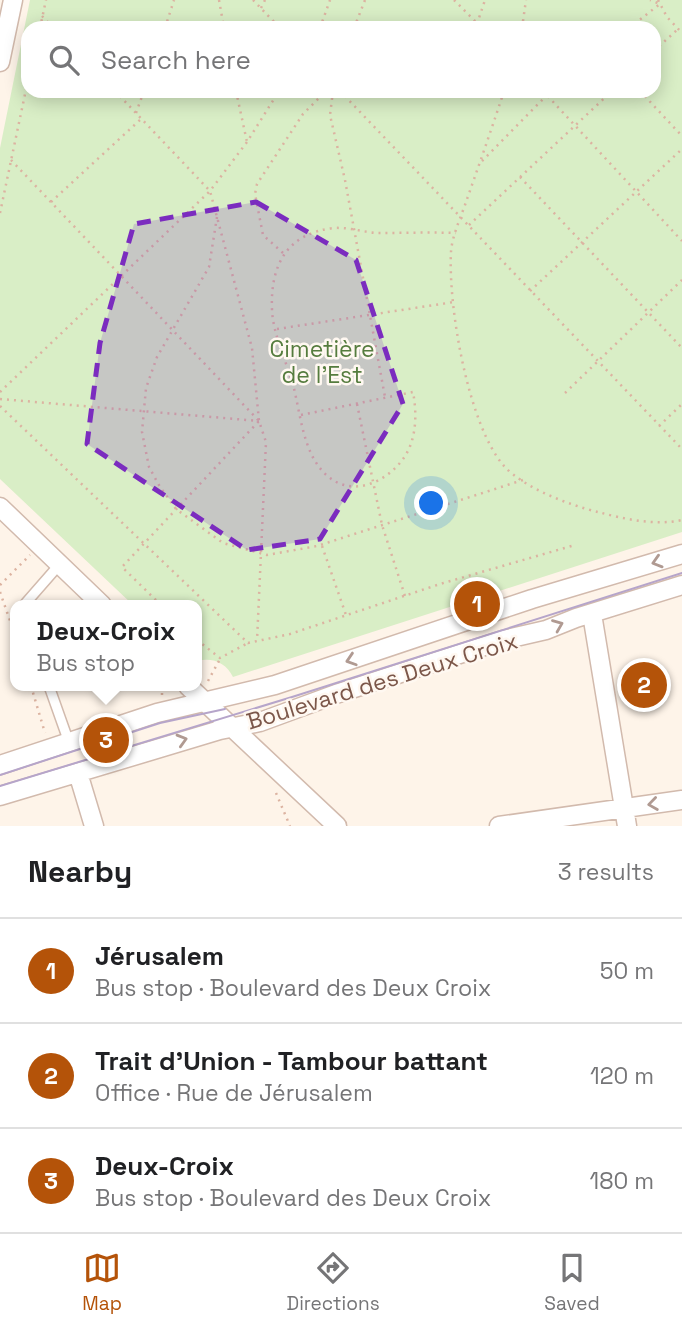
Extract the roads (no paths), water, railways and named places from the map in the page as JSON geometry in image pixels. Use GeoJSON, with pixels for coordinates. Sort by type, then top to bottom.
{"type":"FeatureCollection","features":[{"type":"Feature","properties":{"kind":"street"},"geometry":{"type":"LineString","coordinates":[[0,62],[10,2]]}},
{"type":"Feature","properties":{"kind":"street"},"geometry":{"type":"LineString","coordinates":[[0,507],[97,600]]}},
{"type":"Feature","properties":{"kind":"street","name":"Boulevard des Deux Croix"},"geometry":{"type":"LineString","coordinates":[[0,765],[157,713],[212,707],[236,693],[275,685],[532,599],[682,554]]}},
{"type":"Feature","properties":{"kind":"street","name":"Boulevard des Deux Croix"},"geometry":{"type":"LineString","coordinates":[[0,796],[232,727],[260,722],[352,688],[682,585]]}},
{"type":"Feature","properties":{"kind":"street"},"geometry":{"type":"LineString","coordinates":[[592,614],[625,817]]}},
{"type":"Feature","properties":{"kind":"street"},"geometry":{"type":"LineString","coordinates":[[194,691],[337,826]]}},
{"type":"Feature","properties":{"kind":"street"},"geometry":{"type":"LineString","coordinates":[[78,773],[94,826]]}},
{"type":"Feature","properties":{"kind":"street"},"geometry":{"type":"LineString","coordinates":[[499,826],[625,817],[682,800]]}},
{"type":"Feature","properties":{"kind":"lane"},"geometry":{"type":"LineString","coordinates":[[28,600],[59,565]]}},
{"type":"Feature","properties":{"kind":"lane"},"geometry":{"type":"LineString","coordinates":[[51,691],[66,734]]}},
{"type":"Feature","properties":{"kind":"tram line"},"geometry":{"type":"LineString","coordinates":[[0,786],[682,573]]}},
{"type":"Feature","properties":{"kind":"tram line"},"geometry":{"type":"LineString","coordinates":[[0,775],[160,723],[225,709]]}},
{"type":"Feature","properties":{"kind":"place","name":"Jérusalem"},"geometry":{"type":"Point","coordinates":[477,604]}},
{"type":"Feature","properties":{"kind":"place","name":"Trait d'Union - Tambour battant"},"geometry":{"type":"Point","coordinates":[644,685]}},
{"type":"Feature","properties":{"kind":"place","name":"Deux-Croix"},"geometry":{"type":"Point","coordinates":[106,740]}},
{"type":"Feature","properties":{"kind":"park label","name":"Cimetière de l'Est"},"geometry":{"type":"Point","coordinates":[322,362]}}]}
